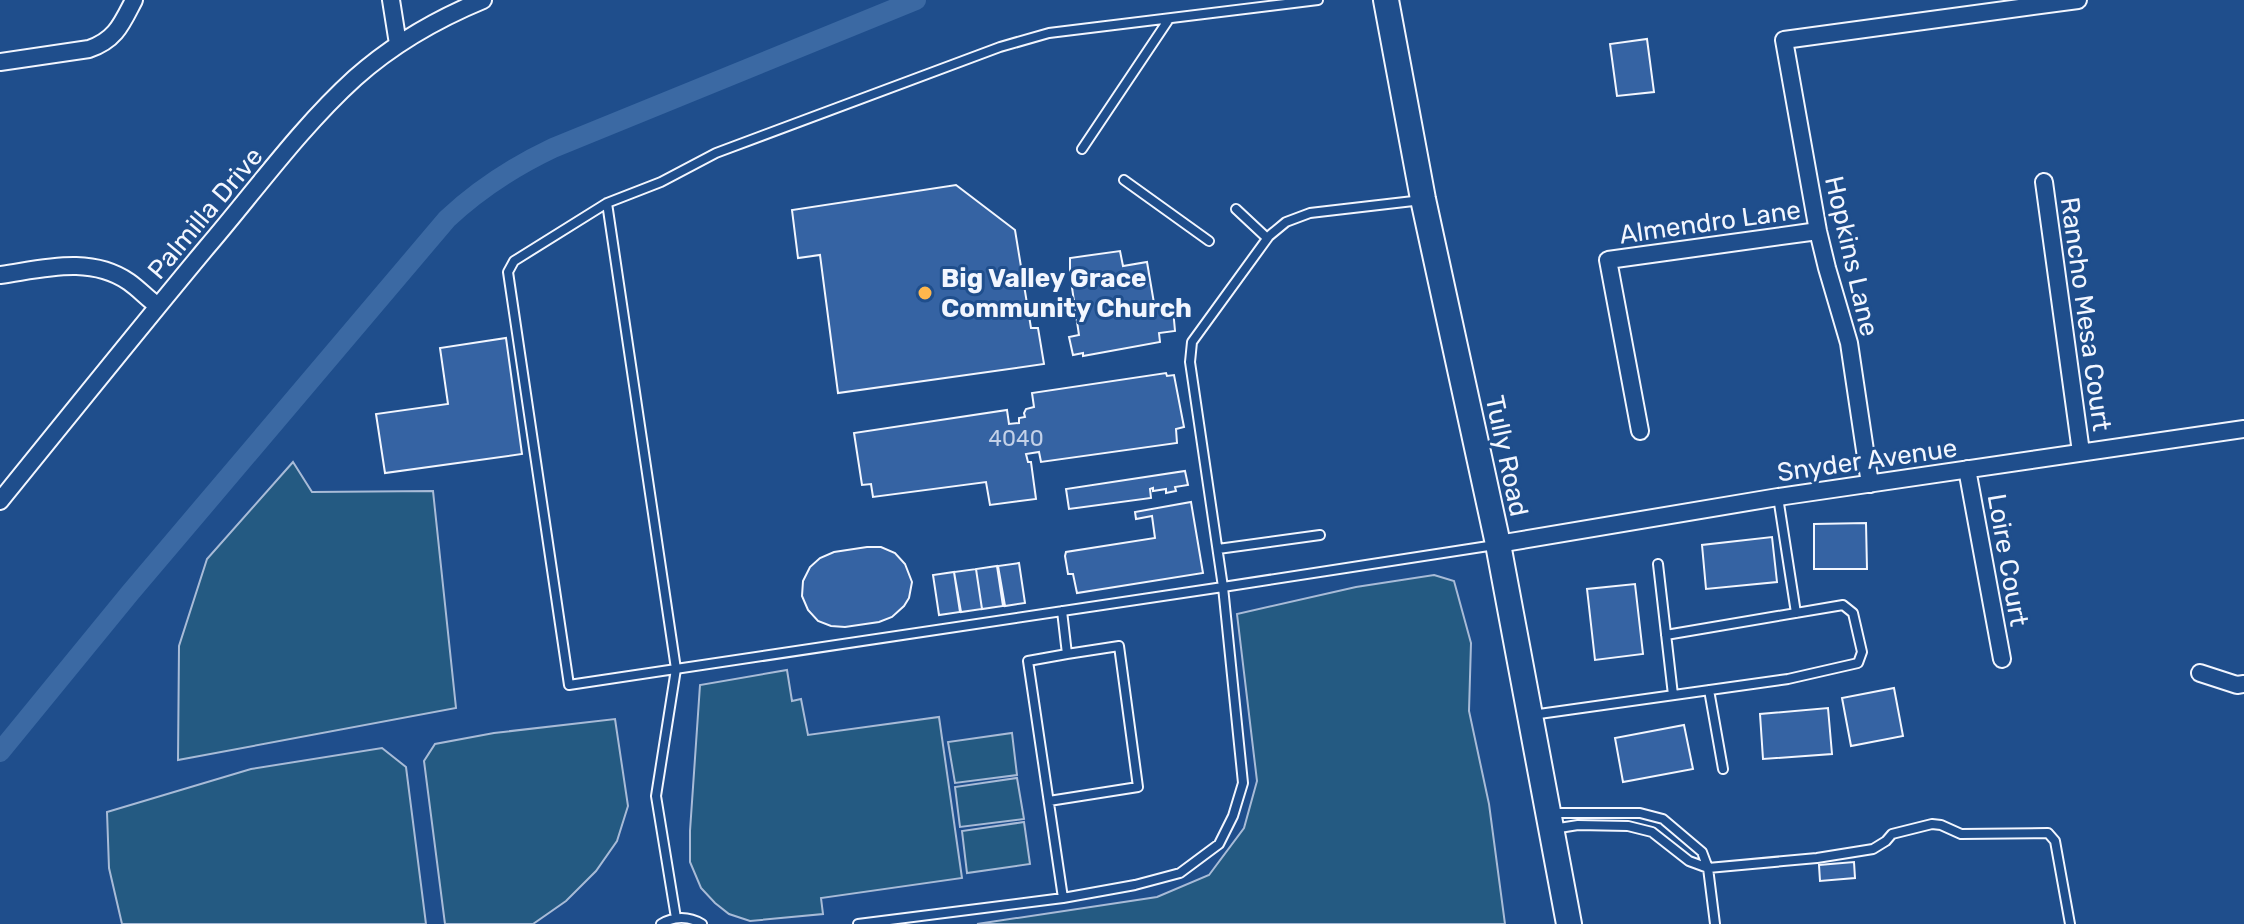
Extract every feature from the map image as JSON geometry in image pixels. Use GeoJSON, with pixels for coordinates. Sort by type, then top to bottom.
{"type":"FeatureCollection","features":[{"type":"Feature","properties":{"kind":"main road","name":"Tully Road"},"geometry":{"type":"LineString","coordinates":[[1386,0],[1423,199],[1498,544],[1569,924]]}},
{"type":"Feature","properties":{"kind":"street"},"geometry":{"type":"LineString","coordinates":[[0,62],[89,49],[102,44],[121,25],[134,0]]}},
{"type":"Feature","properties":{"kind":"street"},"geometry":{"type":"LineString","coordinates":[[391,0],[398,44]]}},
{"type":"Feature","properties":{"kind":"street","name":"Palmilla Drive"},"geometry":{"type":"LineString","coordinates":[[0,501],[324,108],[398,44],[483,0]]}},
{"type":"Feature","properties":{"kind":"street","name":"Hopkins Lane"},"geometry":{"type":"LineString","coordinates":[[1870,484],[1849,343],[1818,231],[1784,40],[2078,0]]}},
{"type":"Feature","properties":{"kind":"street","name":"Rancho Mesa Court"},"geometry":{"type":"LineString","coordinates":[[2044,182],[2081,452]]}},
{"type":"Feature","properties":{"kind":"street","name":"Almendro Lane"},"geometry":{"type":"LineString","coordinates":[[1640,431],[1608,260],[1818,231]]}},
{"type":"Feature","properties":{"kind":"street"},"geometry":{"type":"LineString","coordinates":[[0,275],[70,265],[92,266],[128,282],[158,306]]}},
{"type":"Feature","properties":{"kind":"street","name":"Snyder Avenue"},"geometry":{"type":"LineString","coordinates":[[1498,544],[1778,497],[2244,429]]}},
{"type":"Feature","properties":{"kind":"street","name":"Loire Court"},"geometry":{"type":"LineString","coordinates":[[1967,469],[2002,659]]}},
{"type":"Feature","properties":{"kind":"street"},"geometry":{"type":"LineString","coordinates":[[2200,673],[2237,685],[2244,684]]}},
{"type":"Feature","properties":{"kind":"lane"},"geometry":{"type":"LineString","coordinates":[[1318,0],[1049,33],[1000,47],[716,153],[661,182],[607,203],[514,261],[508,272],[569,685],[1498,544]]}},
{"type":"Feature","properties":{"kind":"lane"},"geometry":{"type":"LineString","coordinates":[[1082,149],[1169,19]]}},
{"type":"Feature","properties":{"kind":"lane"},"geometry":{"type":"LineString","coordinates":[[1124,180],[1209,241]]}},
{"type":"Feature","properties":{"kind":"lane"},"geometry":{"type":"LineString","coordinates":[[858,924],[1063,898],[1135,885],[1180,873],[1219,844],[1233,816],[1243,783],[1223,587],[1190,362],[1192,342],[1267,238],[1286,222],[1310,213],[1423,199]]}},
{"type":"Feature","properties":{"kind":"lane"},"geometry":{"type":"LineString","coordinates":[[607,203],[676,669],[656,796],[676,918]]}},
{"type":"Feature","properties":{"kind":"lane"},"geometry":{"type":"LineString","coordinates":[[1236,209],[1267,238]]}},
{"type":"Feature","properties":{"kind":"lane"},"geometry":{"type":"LineString","coordinates":[[1778,497],[1796,613]]}},
{"type":"Feature","properties":{"kind":"lane"},"geometry":{"type":"LineString","coordinates":[[1218,549],[1320,535]]}},
{"type":"Feature","properties":{"kind":"lane"},"geometry":{"type":"LineString","coordinates":[[1658,564],[1673,695]]}},
{"type":"Feature","properties":{"kind":"lane"},"geometry":{"type":"LineString","coordinates":[[1531,715],[1788,679],[1858,663],[1862,652],[1853,613],[1843,605],[1666,635]]}},
{"type":"Feature","properties":{"kind":"lane"},"geometry":{"type":"LineString","coordinates":[[1062,611],[1067,654]]}},
{"type":"Feature","properties":{"kind":"lane"},"geometry":{"type":"LineString","coordinates":[[1049,801],[1138,787],[1119,646],[1028,661],[1063,898]]}},
{"type":"Feature","properties":{"kind":"lane"},"geometry":{"type":"LineString","coordinates":[[1709,690],[1723,769]]}},
{"type":"Feature","properties":{"kind":"lane"},"geometry":{"type":"LineString","coordinates":[[1550,821],[1640,813],[1663,819],[1702,852],[1708,868],[1715,924]]}},
{"type":"Feature","properties":{"kind":"lane"},"geometry":{"type":"LineString","coordinates":[[1550,821],[1628,826],[1652,832],[1689,861],[1708,868],[1817,858],[1873,849],[1892,834],[1932,824],[1961,834],[2048,833],[2055,841],[2070,924]]}},
{"type":"Feature","properties":{"kind":"lane"},"geometry":{"type":"LineString","coordinates":[[661,924],[676,918],[687,918],[702,924]]}},
{"type":"Feature","properties":{"kind":"shaded area"},"geometry":{"type":"Polygon","coordinates":[[[293,462],[312,492],[433,491],[456,708],[178,760],[179,646],[207,559],[293,462]]]}},
{"type":"Feature","properties":{"kind":"shaded area"},"geometry":{"type":"Polygon","coordinates":[[[1434,575],[1454,581],[1471,643],[1469,711],[1489,804],[1505,924],[977,924],[1157,897],[1209,875],[1244,828],[1257,781],[1237,614],[1356,587],[1434,575]]]}},
{"type":"Feature","properties":{"kind":"shaded area"},"geometry":{"type":"Polygon","coordinates":[[[787,670],[792,701],[801,699],[808,735],[939,717],[962,878],[821,898],[823,914],[750,921],[729,914],[701,888],[690,862],[700,685],[787,670]]]}},
{"type":"Feature","properties":{"kind":"shaded area"},"geometry":{"type":"Polygon","coordinates":[[[615,719],[628,806],[617,841],[596,871],[566,901],[533,924],[445,924],[424,761],[435,744],[494,733],[615,719]]]}},
{"type":"Feature","properties":{"kind":"shaded area"},"geometry":{"type":"Polygon","coordinates":[[[1012,733],[1017,775],[955,783],[948,742],[1012,733]]]}},
{"type":"Feature","properties":{"kind":"shaded area"},"geometry":{"type":"Polygon","coordinates":[[[382,748],[406,767],[426,924],[122,924],[109,868],[107,812],[251,769],[382,748]]]}},
{"type":"Feature","properties":{"kind":"shaded area"},"geometry":{"type":"Polygon","coordinates":[[[1017,778],[1024,819],[960,827],[955,787],[1017,778]]]}},
{"type":"Feature","properties":{"kind":"shaded area"},"geometry":{"type":"Polygon","coordinates":[[[1024,822],[1030,864],[967,873],[962,831],[1024,822]]]}},
{"type":"Feature","properties":{"kind":"building"},"geometry":{"type":"Polygon","coordinates":[[[1647,39],[1654,92],[1617,96],[1610,44],[1647,39]]]}},
{"type":"Feature","properties":{"kind":"building","name":"Big Valley Grace Community Church"},"geometry":{"type":"Polygon","coordinates":[[[956,185],[1015,230],[1031,328],[1038,328],[1044,364],[838,393],[820,255],[798,258],[792,210],[956,185]]]}},
{"type":"Feature","properties":{"kind":"building","name":"Big Valley Grace Community Church"},"geometry":{"type":"Polygon","coordinates":[[[1120,251],[1123,266],[1147,262],[1155,309],[1173,309],[1175,331],[1159,333],[1160,342],[1083,356],[1083,353],[1073,355],[1069,337],[1079,335],[1070,258],[1120,251]]]}},
{"type":"Feature","properties":{"kind":"building"},"geometry":{"type":"Polygon","coordinates":[[[506,338],[522,454],[385,473],[376,414],[448,404],[440,348],[506,338]]]}},
{"type":"Feature","properties":{"kind":"building","name":"Big Valley Grace Community Church"},"geometry":{"type":"Polygon","coordinates":[[[1166,373],[1167,376],[1174,375],[1184,427],[1176,429],[1177,443],[1041,462],[1039,452],[1026,454],[1028,462],[1031,462],[1036,499],[990,505],[986,482],[873,497],[871,484],[862,485],[854,433],[1007,410],[1009,424],[1019,423],[1019,418],[1025,417],[1026,409],[1034,407],[1032,393],[1166,373]]]}},
{"type":"Feature","properties":{"kind":"building"},"geometry":{"type":"Polygon","coordinates":[[[1185,471],[1188,485],[1175,487],[1176,491],[1166,493],[1166,489],[1153,491],[1153,488],[1150,489],[1151,498],[1069,509],[1066,489],[1185,471]]]}},
{"type":"Feature","properties":{"kind":"building"},"geometry":{"type":"Polygon","coordinates":[[[1191,502],[1203,573],[1077,593],[1073,574],[1068,574],[1066,552],[1155,538],[1152,516],[1136,519],[1135,512],[1191,502]]]}},
{"type":"Feature","properties":{"kind":"building"},"geometry":{"type":"Polygon","coordinates":[[[1866,523],[1867,569],[1814,569],[1814,524],[1866,523]]]}},
{"type":"Feature","properties":{"kind":"building"},"geometry":{"type":"Polygon","coordinates":[[[1772,537],[1777,582],[1706,589],[1702,545],[1772,537]]]}},
{"type":"Feature","properties":{"kind":"building"},"geometry":{"type":"Polygon","coordinates":[[[881,547],[895,553],[905,564],[912,582],[904,606],[892,617],[879,622],[845,627],[818,621],[808,610],[802,596],[803,581],[810,567],[834,552],[881,547]]]}},
{"type":"Feature","properties":{"kind":"building"},"geometry":{"type":"Polygon","coordinates":[[[1019,563],[1025,603],[1005,606],[998,566],[1019,563]]]}},
{"type":"Feature","properties":{"kind":"building"},"geometry":{"type":"Polygon","coordinates":[[[997,566],[1003,606],[982,609],[976,569],[997,566]]]}},
{"type":"Feature","properties":{"kind":"building"},"geometry":{"type":"Polygon","coordinates":[[[976,569],[982,609],[961,612],[954,572],[976,569]]]}},
{"type":"Feature","properties":{"kind":"building"},"geometry":{"type":"Polygon","coordinates":[[[954,572],[960,612],[939,615],[933,575],[954,572]]]}},
{"type":"Feature","properties":{"kind":"building"},"geometry":{"type":"Polygon","coordinates":[[[1635,584],[1643,654],[1595,660],[1587,589],[1635,584]]]}},
{"type":"Feature","properties":{"kind":"building"},"geometry":{"type":"Polygon","coordinates":[[[1894,688],[1903,736],[1851,746],[1842,698],[1894,688]]]}},
{"type":"Feature","properties":{"kind":"building"},"geometry":{"type":"Polygon","coordinates":[[[1828,708],[1832,754],[1763,759],[1760,714],[1828,708]]]}},
{"type":"Feature","properties":{"kind":"building"},"geometry":{"type":"Polygon","coordinates":[[[1684,725],[1693,769],[1623,782],[1615,738],[1684,725]]]}},
{"type":"Feature","properties":{"kind":"building"},"geometry":{"type":"Polygon","coordinates":[[[1854,862],[1855,878],[1820,881],[1819,865],[1854,862]]]}},
{"type":"Feature","properties":{"kind":"waterway"},"geometry":{"type":"LineString","coordinates":[[0,752],[130,593],[447,219],[471,198],[510,171],[553,148],[916,0]]}},
{"type":"Feature","properties":{"kind":"place","name":"Big Valley Grace Community Church"},"geometry":{"type":"Point","coordinates":[925,293]}}]}
